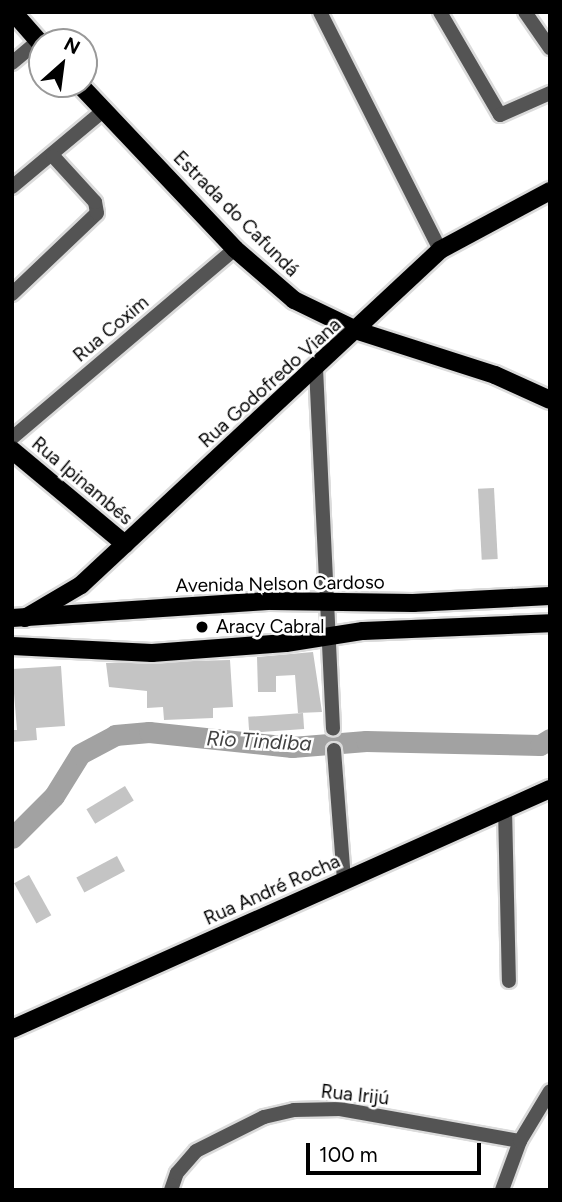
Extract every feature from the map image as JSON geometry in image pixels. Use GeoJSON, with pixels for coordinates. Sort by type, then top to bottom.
{"type":"FeatureCollection","features":[{"type":"Feature","properties":{"kind":"main road"},"geometry":{"type":"LineString","coordinates":[[13,12],[28,29]]}},
{"type":"Feature","properties":{"kind":"main road","name":"Estrada do Cafundá"},"geometry":{"type":"LineString","coordinates":[[92,98],[235,249],[294,300],[358,331],[495,376],[550,400]]}},
{"type":"Feature","properties":{"kind":"main road","name":"Rua Godofredo Viana"},"geometry":{"type":"LineString","coordinates":[[19,618],[69,595],[358,331],[440,250],[550,191]]}},
{"type":"Feature","properties":{"kind":"main road","name":"Rua Ipinambés"},"geometry":{"type":"LineString","coordinates":[[12,450],[125,544]]}},
{"type":"Feature","properties":{"kind":"main road","name":"Avenida Nelson Cardoso"},"geometry":{"type":"LineString","coordinates":[[19,618],[271,601],[326,603],[547,596]]}},
{"type":"Feature","properties":{"kind":"main road"},"geometry":{"type":"LineString","coordinates":[[12,646],[152,653],[328,636],[550,623]]}},
{"type":"Feature","properties":{"kind":"main road","name":"Rua André Rocha"},"geometry":{"type":"LineString","coordinates":[[12,1029],[550,789]]}},
{"type":"Feature","properties":{"kind":"street"},"geometry":{"type":"LineString","coordinates":[[320,12],[440,250]]}},
{"type":"Feature","properties":{"kind":"street"},"geometry":{"type":"LineString","coordinates":[[440,12],[500,115],[548,97]]}},
{"type":"Feature","properties":{"kind":"street"},"geometry":{"type":"LineString","coordinates":[[524,12],[550,48]]}},
{"type":"Feature","properties":{"kind":"street"},"geometry":{"type":"LineString","coordinates":[[12,64],[28,52]]}},
{"type":"Feature","properties":{"kind":"street"},"geometry":{"type":"LineString","coordinates":[[12,187],[53,156],[104,110]]}},
{"type":"Feature","properties":{"kind":"street"},"geometry":{"type":"LineString","coordinates":[[12,294],[97,213],[95,202],[53,156]]}},
{"type":"Feature","properties":{"kind":"street","name":"Rua Coxim"},"geometry":{"type":"LineString","coordinates":[[12,438],[235,249]]}},
{"type":"Feature","properties":{"kind":"street"},"geometry":{"type":"LineString","coordinates":[[316,368],[333,729]]}},
{"type":"Feature","properties":{"kind":"street"},"geometry":{"type":"LineString","coordinates":[[334,750],[344,881]]}},
{"type":"Feature","properties":{"kind":"street"},"geometry":{"type":"LineString","coordinates":[[505,809],[509,981]]}},
{"type":"Feature","properties":{"kind":"street"},"geometry":{"type":"LineString","coordinates":[[502,1190],[520,1141],[550,1091]]}},
{"type":"Feature","properties":{"kind":"street","name":"Rua Irijú"},"geometry":{"type":"LineString","coordinates":[[171,1190],[177,1173],[196,1152],[264,1117],[294,1110],[340,1109],[520,1141]]}},
{"type":"Feature","properties":{"kind":"building"},"geometry":{"type":"Polygon","coordinates":[[[494,488],[498,559],[482,560],[478,489],[494,488]]]}},
{"type":"Feature","properties":{"kind":"building"},"geometry":{"type":"Polygon","coordinates":[[[313,652],[322,712],[298,713],[295,675],[276,676],[276,692],[258,692],[257,657],[313,652]]]}},
{"type":"Feature","properties":{"kind":"building"},"geometry":{"type":"Polygon","coordinates":[[[230,660],[233,707],[213,708],[213,718],[164,720],[163,707],[147,708],[147,691],[109,687],[106,663],[230,660]]]}},
{"type":"Feature","properties":{"kind":"building"},"geometry":{"type":"Polygon","coordinates":[[[61,666],[65,726],[36,728],[37,740],[12,742],[12,730],[17,730],[12,669],[61,666]]]}},
{"type":"Feature","properties":{"kind":"building"},"geometry":{"type":"Polygon","coordinates":[[[303,713],[304,729],[249,733],[248,717],[303,713]]]}},
{"type":"Feature","properties":{"kind":"building"},"geometry":{"type":"Polygon","coordinates":[[[125,786],[134,801],[95,824],[86,809],[125,786]]]}},
{"type":"Feature","properties":{"kind":"building"},"geometry":{"type":"Polygon","coordinates":[[[117,856],[125,871],[84,893],[76,878],[117,856]]]}},
{"type":"Feature","properties":{"kind":"building"},"geometry":{"type":"Polygon","coordinates":[[[29,875],[51,915],[36,923],[14,883],[29,875]]]}},
{"type":"Feature","properties":{"kind":"waterway","name":"Rio Tindiba"},"geometry":{"type":"LineString","coordinates":[[12,838],[54,796],[80,754],[115,735],[149,732],[292,747],[366,741],[540,745],[550,739]]}},
{"type":"Feature","properties":{"kind":"place","name":"Aracy Cabral"},"geometry":{"type":"Point","coordinates":[202,627]}}]}
